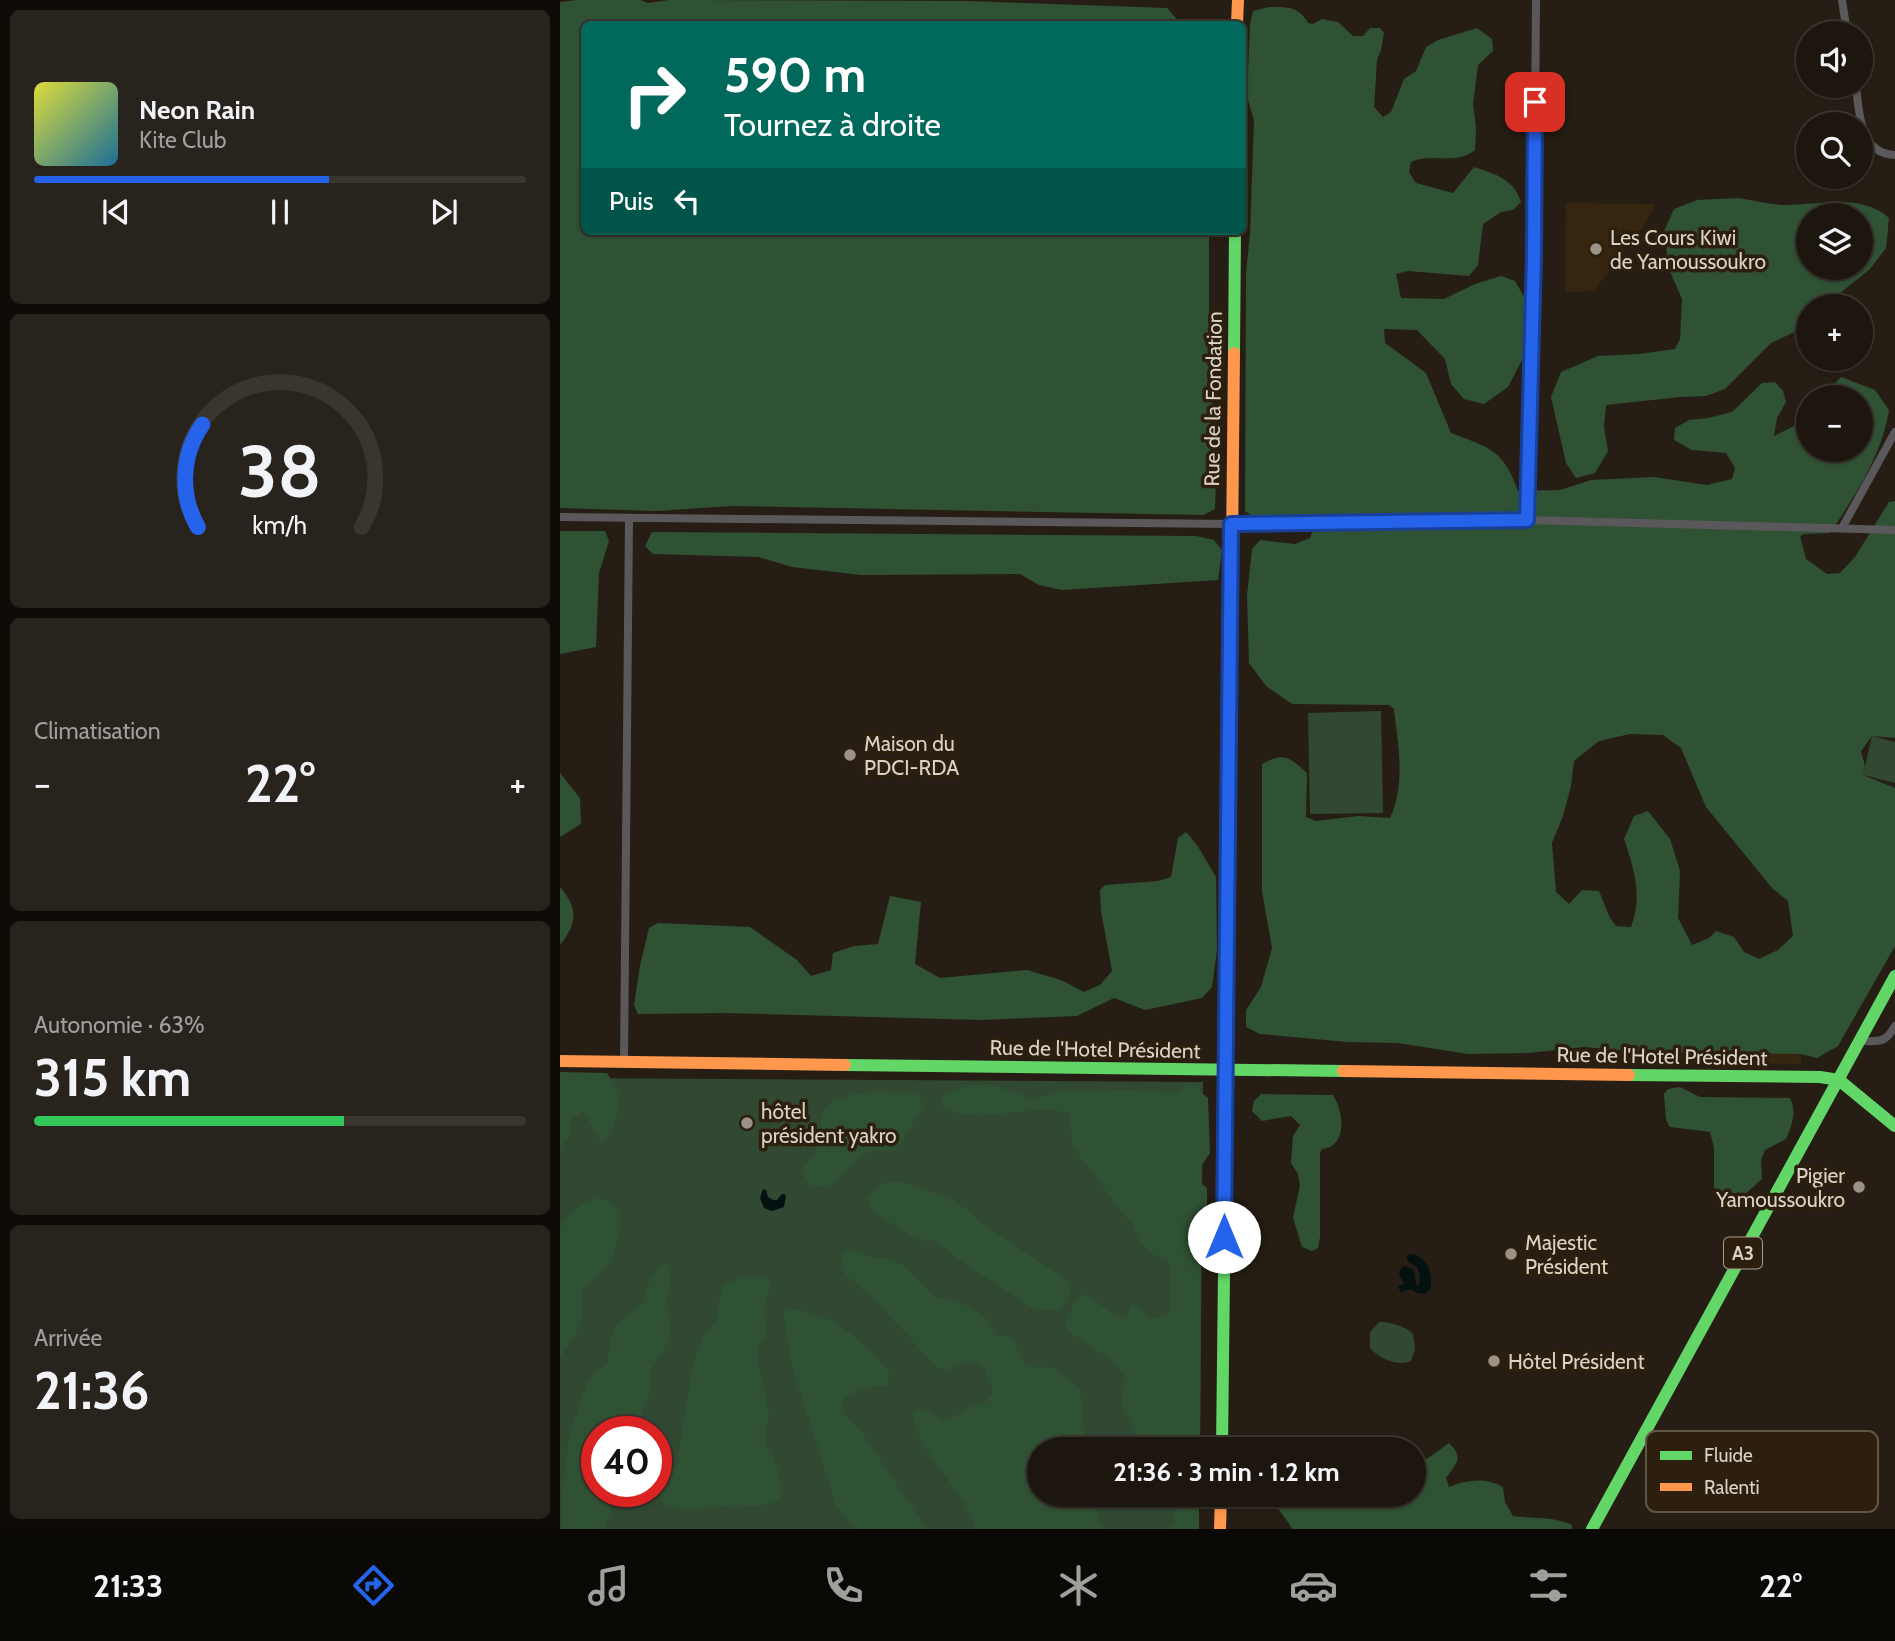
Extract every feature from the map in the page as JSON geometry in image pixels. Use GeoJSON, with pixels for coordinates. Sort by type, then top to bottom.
{"type":"FeatureCollection","features":[{"type":"Feature","properties":{"kind":"main road"},"geometry":{"type":"LineString","coordinates":[[1237,21],[1238,0]]}},
{"type":"Feature","properties":{"kind":"main road","name":"Rue de la Fondation"},"geometry":{"type":"LineString","coordinates":[[1222,1437],[1235,235]]}},
{"type":"Feature","properties":{"kind":"main road","name":"A3"},"geometry":{"type":"LineString","coordinates":[[1592,1529],[1895,976]]}},
{"type":"Feature","properties":{"kind":"main road","name":"Rue de l'Hotel Président"},"geometry":{"type":"LineString","coordinates":[[560,1061],[1806,1076],[1839,1080]]}},
{"type":"Feature","properties":{"kind":"main road"},"geometry":{"type":"LineString","coordinates":[[1839,1080],[1895,1126]]}},
{"type":"Feature","properties":{"kind":"main road"},"geometry":{"type":"LineString","coordinates":[[1220,1529],[1221,1507]]}},
{"type":"Feature","properties":{"kind":"street"},"geometry":{"type":"LineString","coordinates":[[1527,520],[1534,255],[1536,0]]}},
{"type":"Feature","properties":{"kind":"street"},"geometry":{"type":"LineString","coordinates":[[1842,0],[1845,21]]}},
{"type":"Feature","properties":{"kind":"street"},"geometry":{"type":"LineString","coordinates":[[1857,98],[1859,118],[1870,145],[1882,154],[1895,155]]}},
{"type":"Feature","properties":{"kind":"street"},"geometry":{"type":"LineString","coordinates":[[1842,528],[1895,432]]}},
{"type":"Feature","properties":{"kind":"street"},"geometry":{"type":"LineString","coordinates":[[560,517],[1231,524],[1527,520],[1895,530]]}},
{"type":"Feature","properties":{"kind":"street"},"geometry":{"type":"LineString","coordinates":[[624,1061],[629,518]]}},
{"type":"Feature","properties":{"kind":"street"},"geometry":{"type":"LineString","coordinates":[[1860,1041],[1882,1041],[1895,1026]]}},
{"type":"Feature","properties":{"kind":"shaded area","name":"Les Cours Kiwi de Yamoussoukro"},"geometry":{"type":"Polygon","coordinates":[[[1566,203],[1656,204],[1644,225],[1594,291],[1565,292],[1566,203]]]}},
{"type":"Feature","properties":{"kind":"shaded area"},"geometry":{"type":"Polygon","coordinates":[[[1642,1052],[1801,1054],[1801,1064],[1642,1063],[1642,1052]]]}},
{"type":"Feature","properties":{"kind":"shaded area"},"geometry":{"type":"Polygon","coordinates":[[[763,1189],[773,1200],[777,1200],[782,1194],[786,1195],[784,1207],[772,1211],[764,1208],[760,1198],[763,1189]]]}},
{"type":"Feature","properties":{"kind":"shaded area"},"geometry":{"type":"Polygon","coordinates":[[[1413,1254],[1423,1259],[1430,1272],[1431,1288],[1425,1294],[1411,1289],[1401,1292],[1398,1287],[1404,1283],[1399,1274],[1405,1266],[1414,1270],[1416,1284],[1419,1286],[1417,1267],[1407,1261],[1407,1255],[1413,1254]]]}},
{"type":"Feature","properties":{"kind":"green space"},"geometry":{"type":"Polygon","coordinates":[[[967,1],[1167,8],[1178,21],[581,21],[581,235],[1209,235],[1215,509],[1203,515],[732,506],[657,511],[560,508],[560,2],[967,1]]]}},
{"type":"Feature","properties":{"kind":"green space"},"geometry":{"type":"Polygon","coordinates":[[[1281,7],[1296,10],[1308,23],[1313,24],[1322,19],[1338,22],[1353,36],[1363,36],[1370,28],[1380,28],[1384,33],[1377,60],[1374,107],[1383,117],[1391,112],[1404,79],[1416,71],[1426,47],[1438,40],[1477,28],[1492,39],[1493,51],[1478,65],[1473,104],[1475,150],[1460,157],[1419,159],[1411,162],[1409,172],[1416,183],[1453,193],[1474,167],[1509,183],[1521,202],[1513,210],[1501,212],[1483,224],[1478,265],[1469,276],[1408,271],[1396,274],[1401,298],[1444,299],[1475,284],[1501,276],[1515,281],[1526,300],[1524,356],[1508,387],[1484,404],[1464,399],[1451,384],[1445,359],[1417,330],[1384,329],[1385,343],[1426,373],[1451,433],[1494,452],[1507,466],[1518,491],[1560,490],[1591,480],[1654,477],[1707,485],[1732,479],[1735,468],[1726,453],[1692,450],[1674,440],[1675,428],[1689,420],[1732,412],[1762,383],[1775,382],[1783,391],[1786,402],[1777,418],[1774,436],[1796,424],[1796,462],[1872,462],[1830,533],[1800,536],[1806,559],[1827,574],[1840,573],[1855,557],[1889,502],[1895,501],[1895,738],[1872,736],[1861,751],[1865,766],[1863,775],[1895,788],[1895,946],[1838,1046],[1817,1058],[1801,1054],[1642,1052],[1584,1047],[1528,1053],[1468,1054],[1398,1043],[1348,1042],[1260,1034],[1246,1027],[1246,1010],[1261,987],[1272,948],[1262,891],[1262,764],[1276,758],[1286,758],[1307,773],[1306,817],[1316,821],[1358,816],[1390,818],[1399,778],[1394,709],[1389,705],[1292,704],[1266,686],[1249,663],[1247,596],[1252,549],[1260,540],[1295,544],[1310,538],[1314,528],[1305,516],[1252,516],[1245,511],[1246,273],[1254,121],[1247,96],[1253,11],[1281,7]],[[1630,734],[1599,741],[1574,761],[1563,816],[1552,843],[1556,892],[1569,904],[1582,890],[1599,891],[1616,926],[1631,927],[1637,893],[1624,839],[1634,816],[1648,811],[1670,839],[1680,871],[1678,918],[1692,945],[1709,938],[1716,931],[1734,937],[1744,952],[1759,959],[1778,950],[1793,936],[1788,901],[1772,888],[1706,807],[1681,748],[1663,735],[1630,734]]]}},
{"type":"Feature","properties":{"kind":"green space"},"geometry":{"type":"Polygon","coordinates":[[[1738,198],[1782,205],[1796,204],[1796,280],[1856,280],[1839,294],[1796,294],[1796,331],[1771,343],[1725,389],[1706,396],[1606,405],[1604,427],[1608,451],[1595,473],[1576,478],[1566,463],[1551,397],[1561,372],[1598,356],[1675,349],[1680,339],[1682,299],[1669,269],[1664,231],[1674,209],[1697,200],[1738,198]]]}},
{"type":"Feature","properties":{"kind":"green space"},"geometry":{"type":"Polygon","coordinates":[[[1873,208],[1889,218],[1886,248],[1873,265],[1873,208]]]}},
{"type":"Feature","properties":{"kind":"green space"},"geometry":{"type":"Polygon","coordinates":[[[1841,377],[1862,385],[1834,385],[1841,377]]]}},
{"type":"Feature","properties":{"kind":"green space"},"geometry":{"type":"Polygon","coordinates":[[[1873,389],[1889,410],[1873,461],[1873,389]]]}},
{"type":"Feature","properties":{"kind":"green space"},"geometry":{"type":"Polygon","coordinates":[[[560,531],[605,531],[609,541],[599,573],[596,647],[560,654],[560,531]]]}},
{"type":"Feature","properties":{"kind":"green space"},"geometry":{"type":"Polygon","coordinates":[[[652,532],[1196,536],[1214,540],[1222,550],[1218,580],[1062,590],[1039,585],[1020,574],[861,575],[792,567],[759,557],[653,554],[645,546],[652,532]]]}},
{"type":"Feature","properties":{"kind":"green space"},"geometry":{"type":"Polygon","coordinates":[[[1381,711],[1383,813],[1310,814],[1308,713],[1381,711]]]}},
{"type":"Feature","properties":{"kind":"green space"},"geometry":{"type":"Polygon","coordinates":[[[1872,736],[1895,742],[1895,783],[1863,775],[1872,736]]]}},
{"type":"Feature","properties":{"kind":"green space"},"geometry":{"type":"Polygon","coordinates":[[[560,773],[580,798],[581,824],[560,837],[560,773]]]}},
{"type":"Feature","properties":{"kind":"green space"},"geometry":{"type":"Polygon","coordinates":[[[1186,832],[1216,877],[1217,949],[1212,987],[1202,998],[1145,1010],[1114,998],[1077,1016],[981,1020],[726,1013],[638,1014],[634,1005],[649,928],[658,923],[750,927],[797,960],[811,976],[831,970],[833,953],[854,946],[878,944],[890,896],[921,902],[915,964],[940,978],[1027,970],[1061,980],[1084,992],[1100,985],[1112,971],[1100,890],[1105,885],[1158,881],[1171,877],[1178,838],[1186,832]]]}},
{"type":"Feature","properties":{"kind":"green space"},"geometry":{"type":"Polygon","coordinates":[[[560,887],[570,902],[573,916],[570,930],[560,945],[560,887]]]}},
{"type":"Feature","properties":{"kind":"green space"},"geometry":{"type":"Polygon","coordinates":[[[560,1072],[607,1073],[617,1092],[619,1103],[612,1129],[602,1143],[583,1111],[569,1121],[571,1134],[560,1149],[560,1072]]]}},
{"type":"Feature","properties":{"kind":"green space"},"geometry":{"type":"Polygon","coordinates":[[[560,1078],[1203,1082],[1200,1437],[1027,1437],[1027,1507],[1199,1507],[1199,1529],[560,1529],[560,1078]]]}},
{"type":"Feature","properties":{"kind":"green space"},"geometry":{"type":"Polygon","coordinates":[[[1189,1082],[1208,1098],[1210,1153],[1202,1165],[1202,1184],[1207,1188],[1207,1231],[1201,1270],[1200,1437],[1139,1437],[1122,1405],[1125,1377],[1111,1359],[1069,1332],[1065,1324],[1075,1303],[1086,1294],[1115,1316],[1122,1318],[1127,1316],[1131,1305],[1141,1308],[1150,1319],[1170,1314],[1171,1269],[1168,1260],[1155,1255],[1144,1246],[1133,1223],[1072,1145],[1070,1114],[1039,1110],[969,1114],[945,1110],[940,1100],[960,1087],[990,1084],[1030,1098],[1060,1090],[1178,1093],[1189,1082]]]}},
{"type":"Feature","properties":{"kind":"green space"},"geometry":{"type":"Polygon","coordinates":[[[1680,1087],[1700,1097],[1790,1098],[1792,1124],[1786,1139],[1765,1150],[1761,1160],[1762,1179],[1743,1196],[1723,1195],[1714,1187],[1714,1147],[1710,1132],[1670,1127],[1666,1120],[1664,1094],[1668,1089],[1680,1087]]]}},
{"type":"Feature","properties":{"kind":"green space"},"geometry":{"type":"Polygon","coordinates":[[[876,1092],[918,1093],[923,1106],[895,1151],[877,1150],[867,1153],[853,1163],[837,1181],[821,1187],[810,1186],[803,1168],[814,1156],[821,1118],[828,1105],[843,1097],[876,1092]]]}},
{"type":"Feature","properties":{"kind":"green space"},"geometry":{"type":"Polygon","coordinates":[[[1261,1094],[1333,1095],[1338,1106],[1340,1134],[1333,1145],[1322,1149],[1320,1153],[1320,1237],[1318,1248],[1312,1251],[1302,1247],[1293,1218],[1300,1185],[1298,1174],[1291,1163],[1293,1136],[1300,1125],[1291,1116],[1262,1121],[1252,1111],[1254,1101],[1261,1094]]]}},
{"type":"Feature","properties":{"kind":"green space"},"geometry":{"type":"Polygon","coordinates":[[[888,1182],[901,1182],[955,1200],[985,1226],[1071,1283],[1071,1291],[1061,1309],[1037,1311],[933,1240],[923,1241],[910,1235],[871,1210],[867,1197],[888,1182]]]}},
{"type":"Feature","properties":{"kind":"green space"},"geometry":{"type":"Polygon","coordinates":[[[598,1198],[611,1203],[619,1215],[620,1229],[611,1261],[581,1292],[581,1320],[560,1358],[560,1229],[575,1209],[598,1198]]]}},
{"type":"Feature","properties":{"kind":"green space"},"geometry":{"type":"Polygon","coordinates":[[[851,1250],[871,1257],[890,1259],[905,1267],[934,1296],[965,1305],[987,1319],[996,1336],[1011,1337],[1025,1364],[1054,1368],[1080,1389],[1084,1437],[1027,1437],[1027,1507],[1097,1507],[1099,1521],[1105,1529],[976,1529],[962,1499],[932,1458],[917,1428],[913,1412],[922,1408],[946,1421],[971,1406],[984,1404],[994,1392],[984,1368],[974,1361],[964,1362],[947,1371],[936,1366],[876,1301],[845,1274],[841,1262],[842,1252],[851,1250]]]}},
{"type":"Feature","properties":{"kind":"green space"},"geometry":{"type":"Polygon","coordinates":[[[666,1263],[669,1267],[671,1285],[666,1299],[669,1339],[651,1370],[651,1391],[640,1416],[581,1416],[581,1507],[613,1507],[604,1529],[562,1529],[569,1436],[588,1381],[608,1363],[610,1340],[617,1324],[645,1301],[647,1289],[656,1271],[666,1263]]]}},
{"type":"Feature","properties":{"kind":"green space"},"geometry":{"type":"Polygon","coordinates":[[[744,1277],[766,1277],[771,1284],[764,1309],[767,1334],[759,1347],[757,1360],[769,1412],[765,1442],[775,1460],[781,1483],[780,1501],[757,1506],[735,1505],[686,1510],[672,1506],[672,1471],[677,1461],[692,1370],[703,1335],[716,1322],[722,1285],[744,1277]]]}},
{"type":"Feature","properties":{"kind":"green space"},"geometry":{"type":"Polygon","coordinates":[[[785,1308],[816,1315],[843,1329],[868,1348],[889,1372],[888,1386],[851,1394],[842,1401],[843,1413],[861,1432],[927,1529],[856,1529],[837,1507],[793,1369],[784,1317],[785,1308]]]}},
{"type":"Feature","properties":{"kind":"green space"},"geometry":{"type":"Polygon","coordinates":[[[1379,1322],[1398,1325],[1413,1334],[1415,1350],[1411,1361],[1400,1363],[1389,1360],[1370,1348],[1370,1332],[1379,1322]]]}},
{"type":"Feature","properties":{"kind":"green space"},"geometry":{"type":"Polygon","coordinates":[[[1449,1443],[1458,1456],[1446,1478],[1449,1487],[1476,1481],[1496,1484],[1503,1487],[1505,1502],[1513,1516],[1558,1520],[1572,1525],[1572,1529],[1292,1529],[1278,1507],[1426,1507],[1426,1460],[1449,1443]]]}},
{"type":"Feature","properties":{"kind":"green space"},"geometry":{"type":"Polygon","coordinates":[[[1175,1507],[1199,1507],[1199,1529],[1169,1529],[1175,1521],[1175,1507]]]}},
{"type":"Feature","properties":{"kind":"traffic: fast"},"geometry":{"type":"LineString","coordinates":[[1234,353],[1235,235]]}},
{"type":"Feature","properties":{"kind":"traffic: fast"},"geometry":{"type":"LineString","coordinates":[[1222,1437],[1230,745]]}},
{"type":"Feature","properties":{"kind":"traffic: fast"},"geometry":{"type":"LineString","coordinates":[[1592,1529],[1895,976]]}},
{"type":"Feature","properties":{"kind":"traffic: fast"},"geometry":{"type":"LineString","coordinates":[[845,1065],[1343,1071]]}},
{"type":"Feature","properties":{"kind":"traffic: fast"},"geometry":{"type":"LineString","coordinates":[[1629,1075],[1820,1077],[1839,1080],[1895,1126]]}},
{"type":"Feature","properties":{"kind":"traffic: slow"},"geometry":{"type":"LineString","coordinates":[[1237,21],[1238,0]]}},
{"type":"Feature","properties":{"kind":"traffic: slow"},"geometry":{"type":"LineString","coordinates":[[1230,745],[1234,353]]}},
{"type":"Feature","properties":{"kind":"traffic: slow"},"geometry":{"type":"LineString","coordinates":[[560,1061],[845,1065]]}},
{"type":"Feature","properties":{"kind":"traffic: slow"},"geometry":{"type":"LineString","coordinates":[[1343,1071],[1629,1075]]}},
{"type":"Feature","properties":{"kind":"traffic: slow"},"geometry":{"type":"LineString","coordinates":[[1220,1529],[1221,1507]]}},
{"type":"Feature","properties":{"kind":"place","name":"Les Cours Kiwi de Yamoussoukro"},"geometry":{"type":"Point","coordinates":[1596,249]}},
{"type":"Feature","properties":{"kind":"place","name":"Maison du PDCI-RDA"},"geometry":{"type":"Point","coordinates":[850,755]}},
{"type":"Feature","properties":{"kind":"place","name":"hôtel président yakro"},"geometry":{"type":"Point","coordinates":[747,1123]}},
{"type":"Feature","properties":{"kind":"place","name":"Pigier Yamoussoukro"},"geometry":{"type":"Point","coordinates":[1859,1187]}},
{"type":"Feature","properties":{"kind":"place","name":"Majestic Président"},"geometry":{"type":"Point","coordinates":[1511,1254]}},
{"type":"Feature","properties":{"kind":"place","name":"Hôtel Président"},"geometry":{"type":"Point","coordinates":[1494,1361]}},
{"type":"Feature","properties":{"kind":"route"},"geometry":{"type":"LineString","coordinates":[[1224,1237],[1231,524],[1527,520],[1535,102]]}}]}
